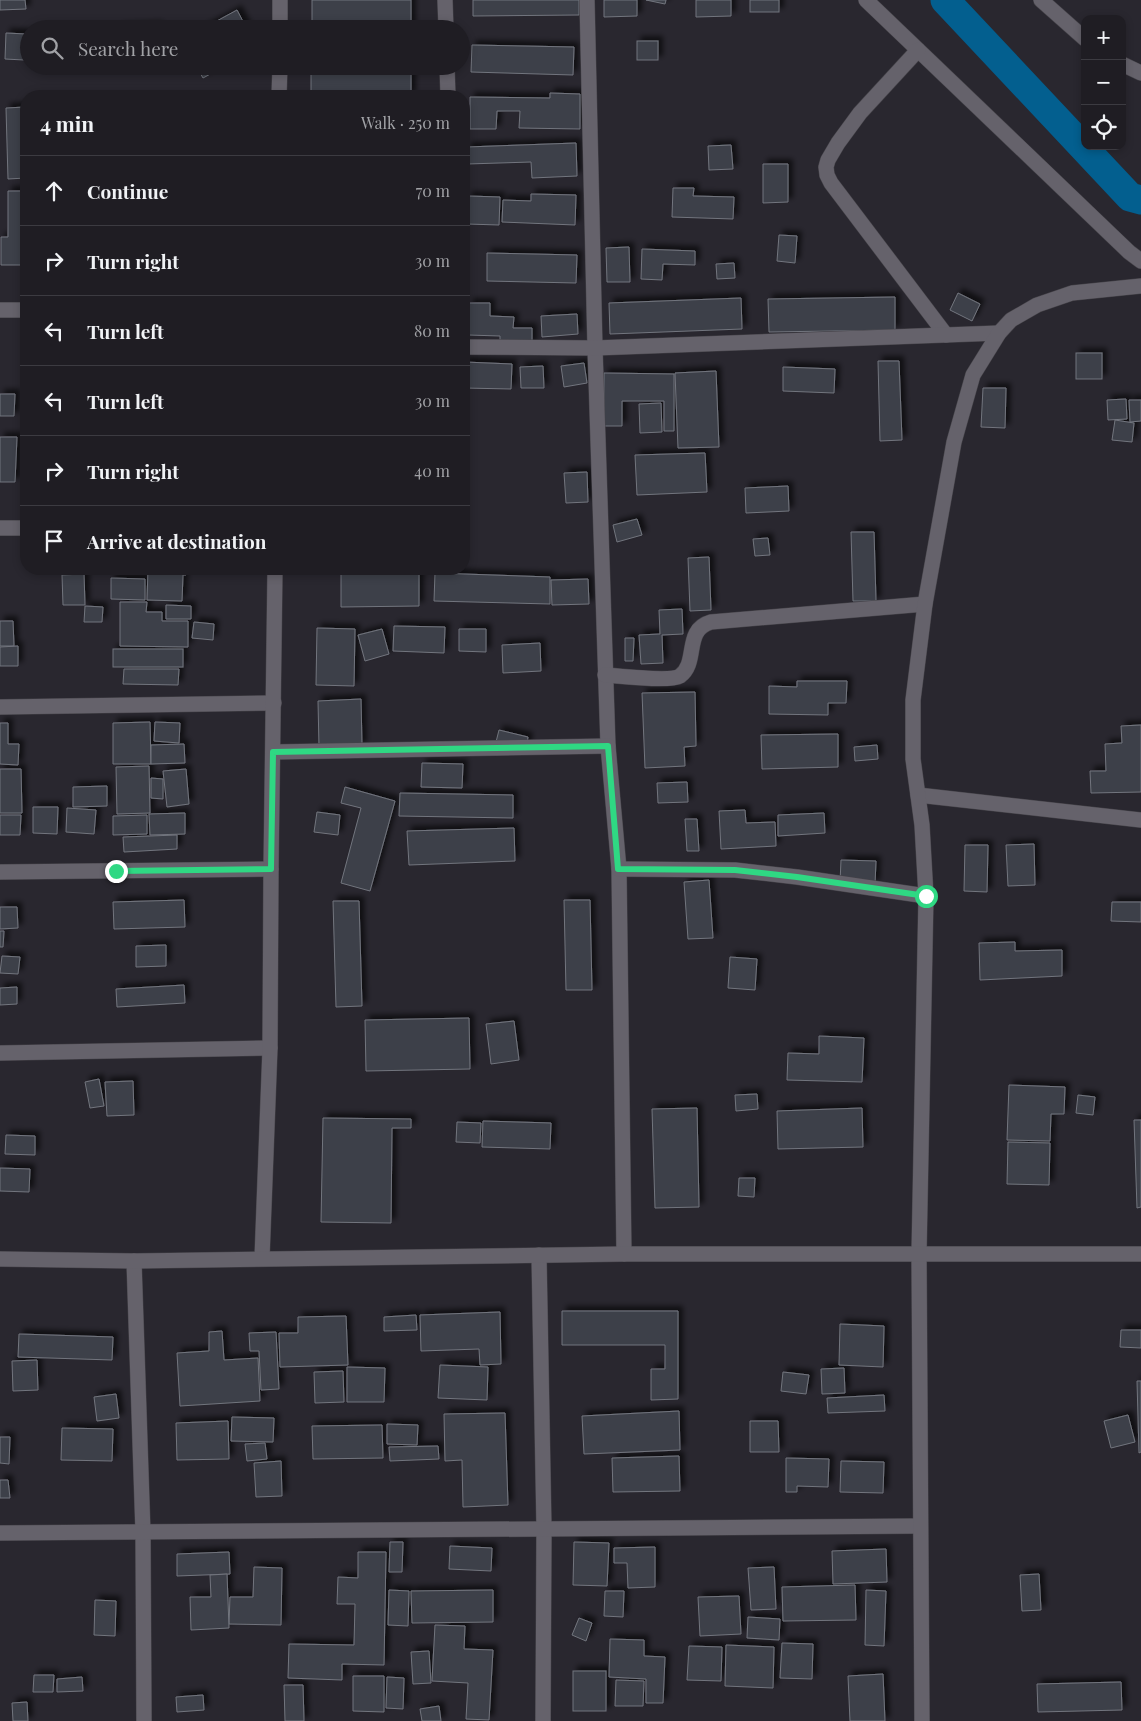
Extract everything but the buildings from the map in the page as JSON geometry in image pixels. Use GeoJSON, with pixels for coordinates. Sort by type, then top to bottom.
{"type":"FeatureCollection","features":[{"type":"Feature","properties":{"kind":"street"},"geometry":{"type":"LineString","coordinates":[[280,0],[280,20]]}},
{"type":"Feature","properties":{"kind":"street"},"geometry":{"type":"LineString","coordinates":[[445,0],[446,20]]}},
{"type":"Feature","properties":{"kind":"street"},"geometry":{"type":"LineString","coordinates":[[588,0],[595,348],[608,746],[618,869],[624,1254]]}},
{"type":"Feature","properties":{"kind":"street"},"geometry":{"type":"LineString","coordinates":[[866,0],[1129,252],[1141,261]]}},
{"type":"Feature","properties":{"kind":"street"},"geometry":{"type":"LineString","coordinates":[[1041,0],[1081,36]]}},
{"type":"Feature","properties":{"kind":"street"},"geometry":{"type":"LineString","coordinates":[[918,50],[860,114],[832,152],[826,168],[831,183],[946,335]]}},
{"type":"Feature","properties":{"kind":"street"},"geometry":{"type":"LineString","coordinates":[[1126,66],[1141,73]]}},
{"type":"Feature","properties":{"kind":"street"},"geometry":{"type":"LineString","coordinates":[[280,75],[280,90]]}},
{"type":"Feature","properties":{"kind":"street"},"geometry":{"type":"LineString","coordinates":[[447,75],[448,90]]}},
{"type":"Feature","properties":{"kind":"street"},"geometry":{"type":"LineString","coordinates":[[922,1721],[919,1254],[926,896],[924,845],[913,758],[913,700],[925,604],[954,442],[963,408],[973,375],[999,333],[1011,320],[1037,305],[1072,292],[1141,286]]}},
{"type":"Feature","properties":{"kind":"street"},"geometry":{"type":"LineString","coordinates":[[0,310],[20,310]]}},
{"type":"Feature","properties":{"kind":"street"},"geometry":{"type":"LineString","coordinates":[[470,347],[595,348],[999,333]]}},
{"type":"Feature","properties":{"kind":"street"},"geometry":{"type":"LineString","coordinates":[[0,528],[20,528]]}},
{"type":"Feature","properties":{"kind":"street"},"geometry":{"type":"LineString","coordinates":[[262,1258],[270,1048],[275,575]]}},
{"type":"Feature","properties":{"kind":"street"},"geometry":{"type":"LineString","coordinates":[[606,676],[665,679],[679,676],[686,669],[697,630],[711,622],[925,604]]}},
{"type":"Feature","properties":{"kind":"street"},"geometry":{"type":"LineString","coordinates":[[0,707],[274,703]]}},
{"type":"Feature","properties":{"kind":"street"},"geometry":{"type":"LineString","coordinates":[[273,752],[608,746]]}},
{"type":"Feature","properties":{"kind":"street"},"geometry":{"type":"LineString","coordinates":[[918,796],[1141,820]]}},
{"type":"Feature","properties":{"kind":"street"},"geometry":{"type":"LineString","coordinates":[[0,872],[271,869]]}},
{"type":"Feature","properties":{"kind":"street"},"geometry":{"type":"LineString","coordinates":[[618,869],[735,870],[926,896]]}},
{"type":"Feature","properties":{"kind":"street"},"geometry":{"type":"LineString","coordinates":[[0,1053],[270,1048]]}},
{"type":"Feature","properties":{"kind":"street"},"geometry":{"type":"LineString","coordinates":[[0,1259],[134,1261],[624,1254],[1141,1254]]}},
{"type":"Feature","properties":{"kind":"street"},"geometry":{"type":"LineString","coordinates":[[539,1255],[544,1529],[542,1721]]}},
{"type":"Feature","properties":{"kind":"street"},"geometry":{"type":"LineString","coordinates":[[134,1261],[143,1533],[144,1721]]}},
{"type":"Feature","properties":{"kind":"street"},"geometry":{"type":"LineString","coordinates":[[0,1533],[920,1526]]}},
{"type":"Feature","properties":{"kind":"waterway"},"geometry":{"type":"LineString","coordinates":[[945,0],[1130,197],[1141,200]]}},
{"type":"Feature","properties":{"kind":"route"},"geometry":{"type":"LineString","coordinates":[[116,871],[271,869],[273,752],[608,746],[618,869],[735,870],[926,896]]}}]}
